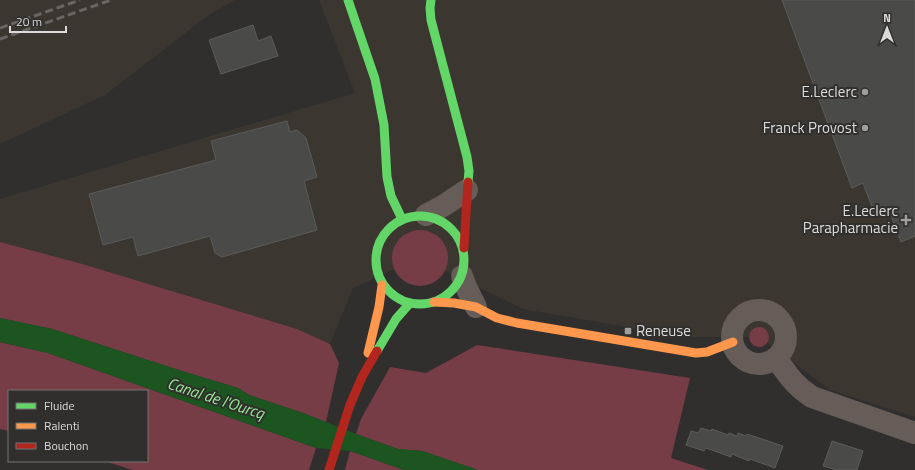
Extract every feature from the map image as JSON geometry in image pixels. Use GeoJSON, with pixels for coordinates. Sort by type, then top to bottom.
{"type":"FeatureCollection","features":[{"type":"Feature","properties":{"kind":"street"},"geometry":{"type":"LineString","coordinates":[[348,0],[375,79],[384,125],[387,177],[391,196],[402,219]]}},
{"type":"Feature","properties":{"kind":"street"},"geometry":{"type":"LineString","coordinates":[[431,0],[431,20],[467,158],[469,171],[464,248],[465,262],[462,276],[455,288],[446,297],[434,302]]}},
{"type":"Feature","properties":{"kind":"street"},"geometry":{"type":"LineString","coordinates":[[426,215],[467,190]]}},
{"type":"Feature","properties":{"kind":"street"},"geometry":{"type":"LineString","coordinates":[[362,377],[379,307],[382,285],[376,263],[377,249],[382,236],[391,226],[402,219],[414,215],[426,215],[449,225],[458,235],[464,248]]}},
{"type":"Feature","properties":{"kind":"street"},"geometry":{"type":"LineString","coordinates":[[462,276],[476,307]]}},
{"type":"Feature","properties":{"kind":"street"},"geometry":{"type":"LineString","coordinates":[[382,285],[396,297],[410,303],[454,303],[476,307],[497,318],[517,323],[696,354],[707,352],[733,342]]}},
{"type":"Feature","properties":{"kind":"street"},"geometry":{"type":"LineString","coordinates":[[329,470],[350,405],[362,377],[396,319],[410,303]]}},
{"type":"Feature","properties":{"kind":"street"},"geometry":{"type":"LineString","coordinates":[[759,310],[776,316],[782,322],[786,337],[785,345],[782,353],[776,358],[768,363],[759,364],[742,358],[736,351],[732,335],[738,320],[750,312],[759,310]]}},
{"type":"Feature","properties":{"kind":"street"},"geometry":{"type":"LineString","coordinates":[[776,358],[800,389],[812,397],[915,432]]}},
{"type":"Feature","properties":{"kind":"shaded area"},"geometry":{"type":"Polygon","coordinates":[[[0,0],[235,0],[210,14],[105,95],[0,144],[0,0]]]}},
{"type":"Feature","properties":{"kind":"shaded area"},"geometry":{"type":"Polygon","coordinates":[[[319,0],[915,0],[915,417],[830,390],[760,337],[685,337],[523,309],[419,258],[353,288],[330,344],[297,329],[79,263],[0,242],[0,199],[355,93],[319,0]]]}},
{"type":"Feature","properties":{"kind":"shaded area"},"geometry":{"type":"Polygon","coordinates":[[[420,230],[431,232],[440,238],[446,247],[448,258],[446,269],[440,278],[431,284],[420,286],[409,284],[400,278],[394,269],[392,258],[394,247],[400,238],[409,232],[420,230]]]}},
{"type":"Feature","properties":{"kind":"shaded area"},"geometry":{"type":"Polygon","coordinates":[[[0,242],[79,263],[297,329],[330,344],[339,363],[326,422],[249,395],[238,388],[52,329],[0,318],[0,242]]]}},
{"type":"Feature","properties":{"kind":"shaded area"},"geometry":{"type":"Polygon","coordinates":[[[759,327],[766,330],[769,337],[766,344],[759,347],[752,344],[749,337],[752,330],[759,327]]]}},
{"type":"Feature","properties":{"kind":"shaded area"},"geometry":{"type":"Polygon","coordinates":[[[0,342],[48,353],[316,448],[309,470],[133,470],[107,462],[148,462],[148,390],[8,390],[8,431],[0,429],[0,342]]]}},
{"type":"Feature","properties":{"kind":"shaded area"},"geometry":{"type":"Polygon","coordinates":[[[477,345],[690,378],[671,458],[708,470],[478,470],[422,451],[398,449],[356,434],[361,419],[390,367],[426,373],[477,345]]]}},
{"type":"Feature","properties":{"kind":"shaded area"},"geometry":{"type":"Polygon","coordinates":[[[350,451],[404,470],[345,470],[350,451]]]}},
{"type":"Feature","properties":{"kind":"water","name":"Canal de l'Ourcq"},"geometry":{"type":"Polygon","coordinates":[[[0,318],[52,329],[238,388],[249,395],[303,413],[398,449],[422,451],[478,470],[404,470],[350,451],[316,448],[48,353],[0,342],[0,318]]]}},
{"type":"Feature","properties":{"kind":"building","name":"E.Leclerc"},"geometry":{"type":"Polygon","coordinates":[[[782,0],[915,0],[915,236],[901,242],[889,210],[875,215],[863,183],[852,188],[782,0]]]}},
{"type":"Feature","properties":{"kind":"building"},"geometry":{"type":"Polygon","coordinates":[[[253,25],[258,41],[271,36],[278,56],[221,74],[209,40],[253,25]]]}},
{"type":"Feature","properties":{"kind":"building"},"geometry":{"type":"Polygon","coordinates":[[[287,121],[290,132],[297,130],[306,138],[317,177],[304,181],[317,230],[222,257],[215,253],[210,236],[138,256],[133,237],[103,245],[89,194],[216,160],[211,141],[287,121]]]}},
{"type":"Feature","properties":{"kind":"building"},"geometry":{"type":"Polygon","coordinates":[[[701,428],[711,431],[712,429],[728,435],[729,433],[737,436],[738,433],[746,436],[747,434],[783,446],[775,468],[750,459],[749,461],[732,454],[731,457],[706,448],[704,451],[686,445],[691,431],[698,433],[701,428]]]}},
{"type":"Feature","properties":{"kind":"building"},"geometry":{"type":"Polygon","coordinates":[[[832,441],[863,451],[857,470],[837,470],[823,466],[832,441]]]}},
{"type":"Feature","properties":{"kind":"railway"},"geometry":{"type":"LineString","coordinates":[[0,28],[80,0]]}},
{"type":"Feature","properties":{"kind":"railway"},"geometry":{"type":"LineString","coordinates":[[0,39],[111,0]]}},
{"type":"Feature","properties":{"kind":"traffic: fast"},"geometry":{"type":"LineString","coordinates":[[348,0],[375,79],[384,125],[387,177],[391,196],[402,219]]}},
{"type":"Feature","properties":{"kind":"traffic: fast"},"geometry":{"type":"LineString","coordinates":[[431,0],[431,20],[467,157],[469,171],[468,182]]}},
{"type":"Feature","properties":{"kind":"traffic: fast"},"geometry":{"type":"LineString","coordinates":[[411,216],[429,216],[445,223],[457,235],[464,251],[464,260],[464,269],[457,285],[445,297],[429,304],[411,304],[395,297],[383,285],[376,269],[376,251],[383,235],[395,223],[411,216]]}},
{"type":"Feature","properties":{"kind":"traffic: fast"},"geometry":{"type":"LineString","coordinates":[[377,351],[396,319],[410,303]]}},
{"type":"Feature","properties":{"kind":"traffic: slow"},"geometry":{"type":"LineString","coordinates":[[368,353],[379,307],[382,285]]}},
{"type":"Feature","properties":{"kind":"traffic: slow"},"geometry":{"type":"LineString","coordinates":[[434,302],[454,303],[476,307],[497,318],[517,323],[696,353],[707,352],[733,342]]}},
{"type":"Feature","properties":{"kind":"traffic: jam"},"geometry":{"type":"LineString","coordinates":[[464,248],[468,182]]}},
{"type":"Feature","properties":{"kind":"traffic: jam"},"geometry":{"type":"LineString","coordinates":[[329,470],[350,405],[362,377],[377,351]]}},
{"type":"Feature","properties":{"kind":"place","name":"E.Leclerc"},"geometry":{"type":"Point","coordinates":[865,92]}},
{"type":"Feature","properties":{"kind":"place","name":"Franck Provost"},"geometry":{"type":"Point","coordinates":[865,128]}},
{"type":"Feature","properties":{"kind":"place","name":"E.Leclerc Parapharmacie"},"geometry":{"type":"Point","coordinates":[906,220]}},
{"type":"Feature","properties":{"kind":"place","name":"Reneuse"},"geometry":{"type":"Point","coordinates":[628,331]}}]}
